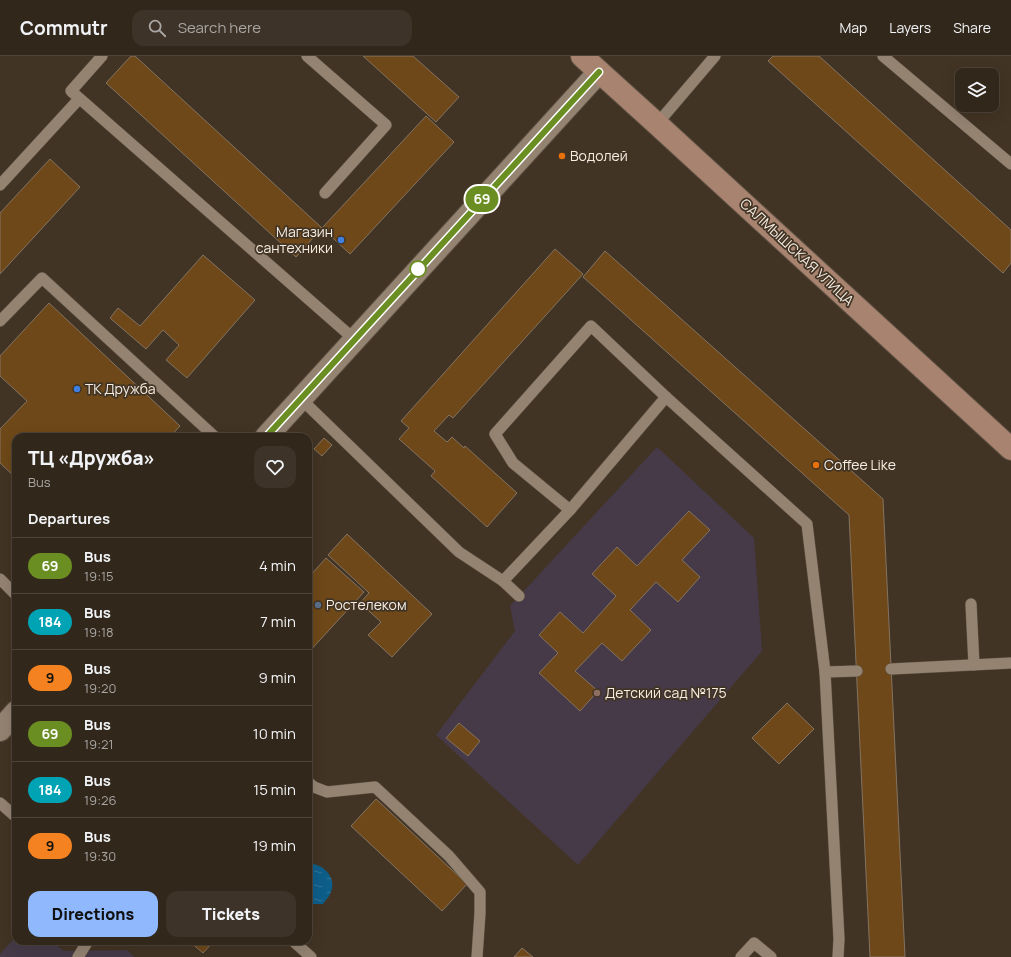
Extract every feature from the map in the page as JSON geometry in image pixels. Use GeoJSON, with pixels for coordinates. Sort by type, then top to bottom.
{"type":"FeatureCollection","features":[{"type":"Feature","properties":{"kind":"main road","name":"САЛМЫШСКАЯ УЛИЦА"},"geometry":{"type":"LineString","coordinates":[[582,56],[1011,449]]}},
{"type":"Feature","properties":{"kind":"street"},"geometry":{"type":"LineString","coordinates":[[270,433],[599,72]]}},
{"type":"Feature","properties":{"kind":"street"},"geometry":{"type":"LineString","coordinates":[[0,730],[12,716]]}},
{"type":"Feature","properties":{"kind":"lane"},"geometry":{"type":"LineString","coordinates":[[102,56],[71,91],[354,339]]}},
{"type":"Feature","properties":{"kind":"lane"},"geometry":{"type":"LineString","coordinates":[[307,56],[386,125],[325,193]]}},
{"type":"Feature","properties":{"kind":"lane"},"geometry":{"type":"LineString","coordinates":[[657,124],[715,56]]}},
{"type":"Feature","properties":{"kind":"lane"},"geometry":{"type":"LineString","coordinates":[[883,56],[1011,164]]}},
{"type":"Feature","properties":{"kind":"lane"},"geometry":{"type":"LineString","coordinates":[[0,185],[79,99]]}},
{"type":"Feature","properties":{"kind":"lane"},"geometry":{"type":"LineString","coordinates":[[0,321],[42,278],[211,433]]}},
{"type":"Feature","properties":{"kind":"lane"},"geometry":{"type":"LineString","coordinates":[[570,510],[513,463],[495,434],[591,326],[666,397],[807,524],[825,672],[839,939],[838,957]]}},
{"type":"Feature","properties":{"kind":"lane"},"geometry":{"type":"LineString","coordinates":[[503,581],[570,510],[666,397]]}},
{"type":"Feature","properties":{"kind":"lane"},"geometry":{"type":"LineString","coordinates":[[301,399],[459,552],[503,581],[519,596]]}},
{"type":"Feature","properties":{"kind":"lane"},"geometry":{"type":"LineString","coordinates":[[0,579],[12,591]]}},
{"type":"Feature","properties":{"kind":"lane"},"geometry":{"type":"LineString","coordinates":[[972,604],[974,665]]}},
{"type":"Feature","properties":{"kind":"lane"},"geometry":{"type":"LineString","coordinates":[[891,669],[1011,664]]}},
{"type":"Feature","properties":{"kind":"lane"},"geometry":{"type":"LineString","coordinates":[[825,672],[857,671]]}},
{"type":"Feature","properties":{"kind":"lane"},"geometry":{"type":"LineString","coordinates":[[312,785],[327,792],[375,787],[449,856],[480,892],[477,957]]}},
{"type":"Feature","properties":{"kind":"lane"},"geometry":{"type":"LineString","coordinates":[[0,803],[12,814]]}},
{"type":"Feature","properties":{"kind":"lane"},"geometry":{"type":"LineString","coordinates":[[742,957],[754,943],[771,957]]}},
{"type":"Feature","properties":{"kind":"lane"},"geometry":{"type":"LineString","coordinates":[[78,957],[86,945]]}},
{"type":"Feature","properties":{"kind":"lane"},"geometry":{"type":"LineString","coordinates":[[298,945],[311,957]]}},
{"type":"Feature","properties":{"kind":"shaded area","name":"Детский сад №175"},"geometry":{"type":"Polygon","coordinates":[[[657,447],[754,538],[762,651],[578,865],[436,735],[515,631],[510,606],[657,447]]]}},
{"type":"Feature","properties":{"kind":"shaded area"},"geometry":{"type":"Polygon","coordinates":[[[12,941],[12,945],[56,945],[64,951],[127,950],[134,957],[0,957],[0,954],[12,941]]]}},
{"type":"Feature","properties":{"kind":"water"},"geometry":{"type":"Polygon","coordinates":[[[312,864],[323,868],[330,876],[332,881],[332,891],[323,904],[312,904],[312,864]]]}},
{"type":"Feature","properties":{"kind":"building"},"geometry":{"type":"Polygon","coordinates":[[[131,56],[135,56],[322,228],[296,257],[106,83],[131,56]]]}},
{"type":"Feature","properties":{"kind":"building"},"geometry":{"type":"Polygon","coordinates":[[[363,56],[413,56],[459,97],[436,122],[363,56]]]}},
{"type":"Feature","properties":{"kind":"building"},"geometry":{"type":"Polygon","coordinates":[[[773,56],[819,56],[1011,230],[1011,263],[1003,273],[768,61],[773,56]]]}},
{"type":"Feature","properties":{"kind":"building"},"geometry":{"type":"Polygon","coordinates":[[[426,116],[454,142],[350,254],[322,228],[426,116]]]}},
{"type":"Feature","properties":{"kind":"building"},"geometry":{"type":"Polygon","coordinates":[[[50,159],[80,187],[0,274],[0,213],[50,159]]]}},
{"type":"Feature","properties":{"kind":"building"},"geometry":{"type":"Polygon","coordinates":[[[555,249],[583,274],[453,418],[449,415],[434,431],[447,442],[452,437],[464,448],[465,446],[517,493],[487,527],[431,476],[435,471],[399,439],[409,428],[401,421],[555,249]]]}},
{"type":"Feature","properties":{"kind":"building"},"geometry":{"type":"Polygon","coordinates":[[[605,251],[883,499],[905,957],[870,957],[849,515],[583,277],[605,251]]]}},
{"type":"Feature","properties":{"kind":"building"},"geometry":{"type":"Polygon","coordinates":[[[203,255],[255,300],[187,378],[166,360],[179,345],[163,330],[146,349],[110,318],[118,308],[140,326],[203,255]]]}},
{"type":"Feature","properties":{"kind":"building","name":"ТК Дружба"},"geometry":{"type":"Polygon","coordinates":[[[49,303],[180,426],[174,433],[12,433],[12,474],[0,463],[0,429],[27,401],[0,376],[0,356],[49,303]]]}},
{"type":"Feature","properties":{"kind":"building"},"geometry":{"type":"Polygon","coordinates":[[[324,438],[332,445],[322,456],[314,449],[324,438]]]}},
{"type":"Feature","properties":{"kind":"building"},"geometry":{"type":"Polygon","coordinates":[[[689,511],[710,530],[682,560],[700,577],[678,602],[656,582],[630,610],[651,630],[622,661],[602,643],[575,671],[598,691],[580,711],[539,673],[558,653],[539,635],[560,612],[583,633],[616,596],[592,574],[617,547],[637,566],[689,511]]]}},
{"type":"Feature","properties":{"kind":"building"},"geometry":{"type":"Polygon","coordinates":[[[347,534],[432,614],[392,657],[368,635],[381,622],[360,603],[369,593],[328,555],[347,534]]]}},
{"type":"Feature","properties":{"kind":"building"},"geometry":{"type":"Polygon","coordinates":[[[326,558],[364,592],[312,649],[312,574],[326,558]]]}},
{"type":"Feature","properties":{"kind":"building"},"geometry":{"type":"Polygon","coordinates":[[[787,703],[814,729],[779,764],[752,738],[787,703]]]}},
{"type":"Feature","properties":{"kind":"building"},"geometry":{"type":"Polygon","coordinates":[[[459,723],[480,741],[468,756],[446,738],[459,723]]]}},
{"type":"Feature","properties":{"kind":"building"},"geometry":{"type":"Polygon","coordinates":[[[376,799],[467,884],[442,911],[351,826],[376,799]]]}},
{"type":"Feature","properties":{"kind":"building"},"geometry":{"type":"Polygon","coordinates":[[[194,945],[210,945],[203,953],[194,945]]]}},
{"type":"Feature","properties":{"kind":"building"},"geometry":{"type":"Polygon","coordinates":[[[522,948],[533,957],[514,957],[522,948]]]}},
{"type":"Feature","properties":{"kind":"bus line","name":"69"},"geometry":{"type":"LineString","coordinates":[[270,433],[599,72]]}},
{"type":"Feature","properties":{"kind":"place","name":"Водолей"},"geometry":{"type":"Point","coordinates":[562,156]}},
{"type":"Feature","properties":{"kind":"place","name":"Магазин сантехники"},"geometry":{"type":"Point","coordinates":[341,240]}},
{"type":"Feature","properties":{"kind":"place","name":"ТК Дружба"},"geometry":{"type":"Point","coordinates":[77,389]}},
{"type":"Feature","properties":{"kind":"place","name":"Coffee Like"},"geometry":{"type":"Point","coordinates":[816,465]}},
{"type":"Feature","properties":{"kind":"place","name":"Ростелеком"},"geometry":{"type":"Point","coordinates":[318,605]}},
{"type":"Feature","properties":{"kind":"place","name":"Детский сад №175"},"geometry":{"type":"Point","coordinates":[597,693]}}]}
